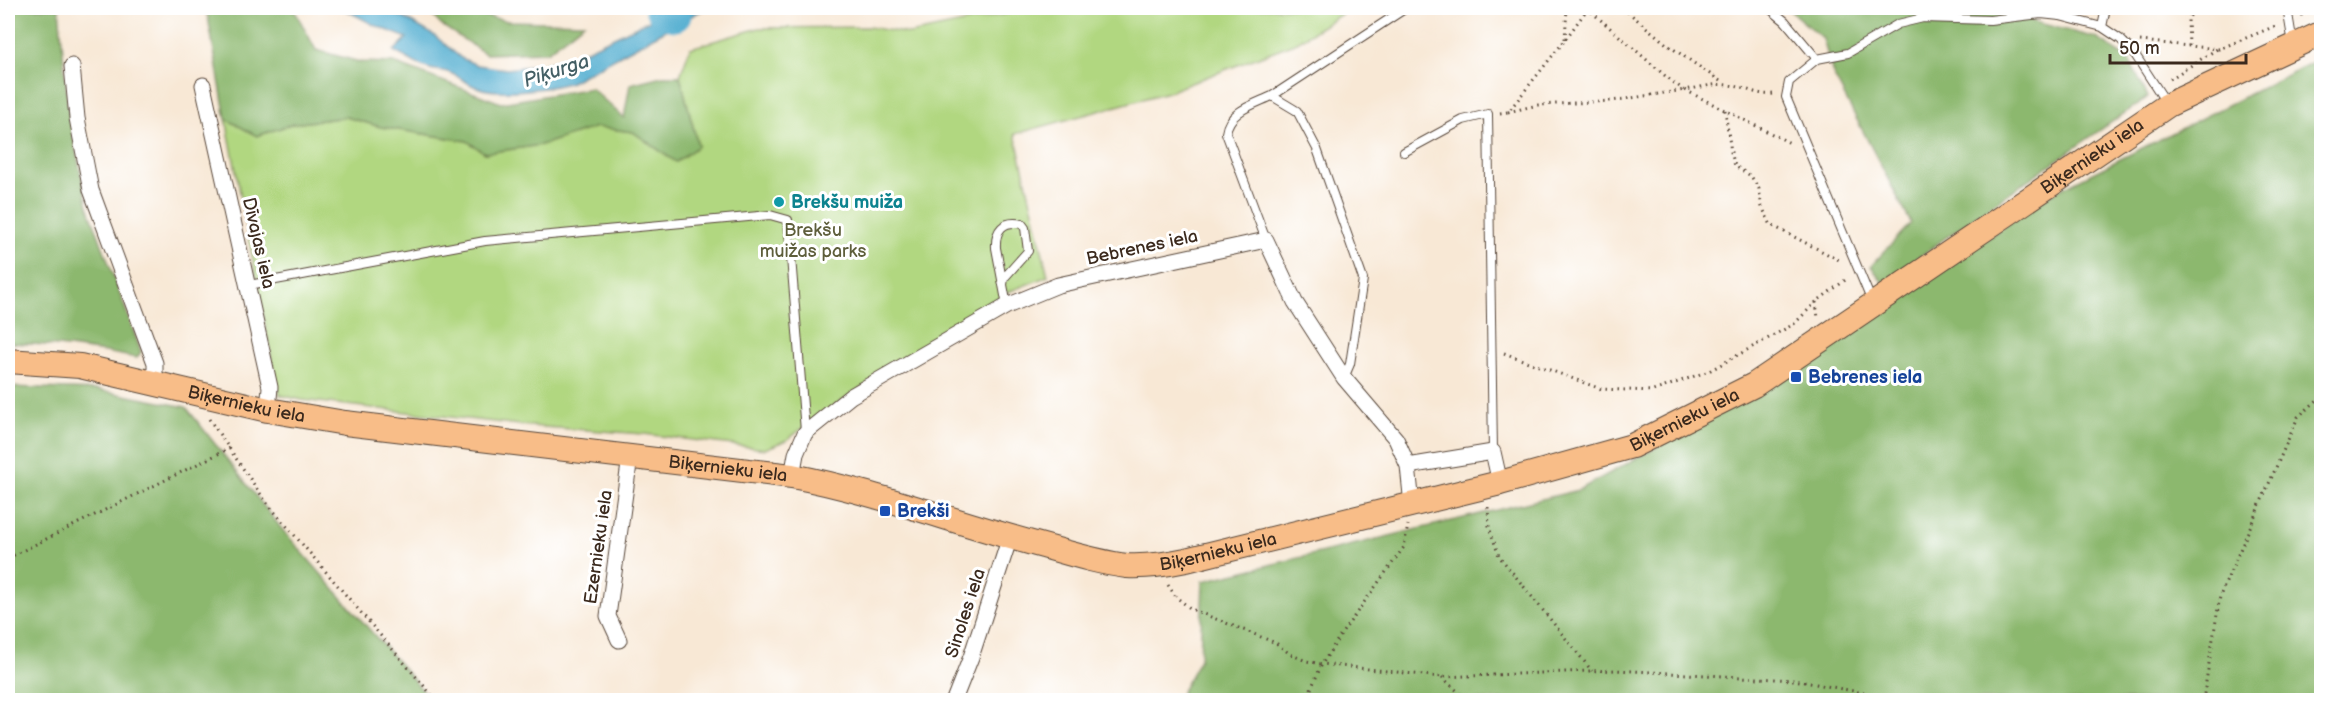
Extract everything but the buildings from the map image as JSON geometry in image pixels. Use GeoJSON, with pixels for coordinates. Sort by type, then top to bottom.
{"type":"FeatureCollection","features":[{"type":"Feature","properties":{"kind":"main road","name":"Biķernieku iela"},"geometry":{"type":"LineString","coordinates":[[8,361],[80,366],[268,410],[345,423],[792,476],[833,483],[1010,537],[1106,562],[1129,566],[1157,566],[1493,485],[1632,446],[1754,385],[1874,305],[2162,96],[2322,33]]}},
{"type":"Feature","properties":{"kind":"street"},"geometry":{"type":"LineString","coordinates":[[72,66],[77,118],[91,190],[155,363],[155,382]]}},
{"type":"Feature","properties":{"kind":"street","name":"Dīvajas iela"},"geometry":{"type":"LineString","coordinates":[[203,85],[270,387],[268,410]]}},
{"type":"Feature","properties":{"kind":"street"},"geometry":{"type":"LineString","coordinates":[[1266,240],[1295,302],[1344,378],[1396,439],[1408,466],[1412,505]]}},
{"type":"Feature","properties":{"kind":"street","name":"Bebrenes iela"},"geometry":{"type":"LineString","coordinates":[[805,433],[850,396],[1006,306],[1058,285],[1266,240]]}},
{"type":"Feature","properties":{"kind":"street"},"geometry":{"type":"LineString","coordinates":[[792,476],[796,454],[805,433]]}},
{"type":"Feature","properties":{"kind":"street"},"geometry":{"type":"LineString","coordinates":[[1408,466],[1493,452],[1493,485]]}},
{"type":"Feature","properties":{"kind":"street","name":"Ezernieku iela"},"geometry":{"type":"LineString","coordinates":[[619,640],[608,616],[630,457]]}},
{"type":"Feature","properties":{"kind":"street","name":"Sinoles iela"},"geometry":{"type":"LineString","coordinates":[[954,700],[971,657],[1010,537]]}},
{"type":"Feature","properties":{"kind":"lane"},"geometry":{"type":"LineString","coordinates":[[1266,240],[1226,133],[1227,122],[1236,114],[1272,96],[1406,8]]}},
{"type":"Feature","properties":{"kind":"lane"},"geometry":{"type":"LineString","coordinates":[[1769,8],[1785,21],[1817,59]]}},
{"type":"Feature","properties":{"kind":"lane"},"geometry":{"type":"LineString","coordinates":[[2102,27],[2106,8]]}},
{"type":"Feature","properties":{"kind":"lane"},"geometry":{"type":"LineString","coordinates":[[2287,8],[2293,46]]}},
{"type":"Feature","properties":{"kind":"lane"},"geometry":{"type":"LineString","coordinates":[[1874,305],[1786,97],[1789,82],[1817,59],[1848,53],[1898,24],[1923,18],[1990,20],[2040,11],[2102,27],[2120,39],[2134,52],[2162,96]]}},
{"type":"Feature","properties":{"kind":"lane"},"geometry":{"type":"LineString","coordinates":[[1272,96],[1297,111],[1317,149],[1363,279],[1350,363],[1344,378]]}},
{"type":"Feature","properties":{"kind":"lane"},"geometry":{"type":"LineString","coordinates":[[1404,152],[1463,120],[1488,114],[1493,452]]}},
{"type":"Feature","properties":{"kind":"lane"},"geometry":{"type":"LineString","coordinates":[[249,285],[484,241],[770,215],[788,220],[805,433]]}},
{"type":"Feature","properties":{"kind":"lane"},"geometry":{"type":"LineString","coordinates":[[1003,285],[1004,278],[1028,251],[1025,228],[1022,224],[1015,222],[1004,225],[998,231],[996,248],[1006,306]]}},
{"type":"Feature","properties":{"kind":"path"},"geometry":{"type":"LineString","coordinates":[[1565,40],[1567,8]]}},
{"type":"Feature","properties":{"kind":"path"},"geometry":{"type":"LineString","coordinates":[[1508,112],[1588,8],[1684,90],[1793,144],[1803,141]]}},
{"type":"Feature","properties":{"kind":"path"},"geometry":{"type":"LineString","coordinates":[[1623,8],[1669,46],[1725,84]]}},
{"type":"Feature","properties":{"kind":"path"},"geometry":{"type":"LineString","coordinates":[[2188,47],[2188,19],[2195,8]]}},
{"type":"Feature","properties":{"kind":"path"},"geometry":{"type":"LineString","coordinates":[[2162,96],[2219,49],[2321,8]]}},
{"type":"Feature","properties":{"kind":"path"},"geometry":{"type":"LineString","coordinates":[[2120,39],[2219,49]]}},
{"type":"Feature","properties":{"kind":"path"},"geometry":{"type":"LineString","coordinates":[[1488,114],[1538,105],[1611,101],[1725,84],[1762,96],[1778,94],[1786,97]]}},
{"type":"Feature","properties":{"kind":"path"},"geometry":{"type":"LineString","coordinates":[[1493,349],[1601,389],[1653,391],[1708,371],[1794,324],[1816,302],[1859,271],[1771,225],[1762,207],[1758,189],[1750,176],[1735,166],[1725,110]]}},
{"type":"Feature","properties":{"kind":"path"},"geometry":{"type":"LineString","coordinates":[[191,393],[267,502],[436,700]]}},
{"type":"Feature","properties":{"kind":"path"},"geometry":{"type":"LineString","coordinates":[[2204,700],[2220,596],[2298,417],[2322,396]]}},
{"type":"Feature","properties":{"kind":"path"},"geometry":{"type":"LineString","coordinates":[[8,558],[230,448]]}},
{"type":"Feature","properties":{"kind":"path"},"geometry":{"type":"LineString","coordinates":[[1493,485],[1489,527],[1499,556],[1592,671]]}},
{"type":"Feature","properties":{"kind":"path"},"geometry":{"type":"LineString","coordinates":[[1306,700],[1322,664],[1404,547],[1412,505]]}},
{"type":"Feature","properties":{"kind":"path"},"geometry":{"type":"LineString","coordinates":[[1157,566],[1176,597],[1191,609],[1276,643],[1290,654],[1306,662],[1442,677],[1616,670],[1794,680],[1902,700]]}},
{"type":"Feature","properties":{"kind":"path"},"geometry":{"type":"LineString","coordinates":[[1442,677],[1467,700]]}},
{"type":"Feature","properties":{"kind":"green space"},"geometry":{"type":"Polygon","coordinates":[[[8,8],[59,8],[69,119],[88,206],[141,352],[137,358],[40,344],[8,343],[8,8]]]}},
{"type":"Feature","properties":{"kind":"green space"},"geometry":{"type":"Polygon","coordinates":[[[203,8],[290,8],[295,11],[316,50],[360,62],[394,63],[501,103],[591,88],[624,118],[630,84],[662,76],[680,76],[698,146],[676,162],[633,132],[596,127],[541,145],[485,153],[467,141],[381,127],[346,117],[292,124],[257,136],[226,119],[208,17],[203,8]]]}},
{"type":"Feature","properties":{"kind":"green space"},"geometry":{"type":"Polygon","coordinates":[[[425,8],[471,8],[463,11],[508,21],[584,23],[547,52],[486,54],[441,25],[425,8]]]}},
{"type":"Feature","properties":{"kind":"green space","name":"Brekšu muižas parks"},"geometry":{"type":"Polygon","coordinates":[[[1034,8],[1351,8],[1297,42],[1168,92],[1015,134],[1048,276],[1008,292],[821,414],[787,440],[765,449],[644,434],[529,426],[302,400],[280,395],[226,119],[257,136],[292,124],[346,117],[381,127],[467,141],[485,153],[541,145],[596,127],[633,132],[676,162],[698,146],[680,76],[690,48],[759,28],[869,27],[910,34],[1034,8]]]}},
{"type":"Feature","properties":{"kind":"green space"},"geometry":{"type":"Polygon","coordinates":[[[1787,8],[2029,8],[2031,21],[2096,38],[2128,58],[2148,97],[1883,283],[1871,266],[1911,223],[1833,74],[1823,39],[1787,8]]]}},
{"type":"Feature","properties":{"kind":"green space"},"geometry":{"type":"Polygon","coordinates":[[[2321,58],[2321,700],[1177,700],[1200,659],[1203,581],[1579,490],[1788,375],[2051,194],[2321,58]]]}},
{"type":"Feature","properties":{"kind":"green space"},"geometry":{"type":"Polygon","coordinates":[[[8,387],[98,390],[186,407],[281,528],[431,700],[8,700],[8,387]]]}},
{"type":"Feature","properties":{"kind":"water","name":"Piķurga"},"geometry":{"type":"Polygon","coordinates":[[[342,8],[378,8],[404,18],[434,35],[461,58],[477,65],[507,69],[541,65],[574,56],[675,8],[706,8],[571,82],[538,89],[499,91],[479,88],[445,71],[419,65],[394,51],[407,38],[374,25],[342,8]]]}},
{"type":"Feature","properties":{"kind":"waterway"},"geometry":{"type":"LineString","coordinates":[[661,8],[666,13],[675,15]]}},
{"type":"Feature","properties":{"kind":"place","name":"Brekšu muiža"},"geometry":{"type":"Point","coordinates":[779,202]}},
{"type":"Feature","properties":{"kind":"place","name":"Bebrenes iela"},"geometry":{"type":"Point","coordinates":[1796,377]}},
{"type":"Feature","properties":{"kind":"place","name":"Brekši"},"geometry":{"type":"Point","coordinates":[885,511]}}]}
